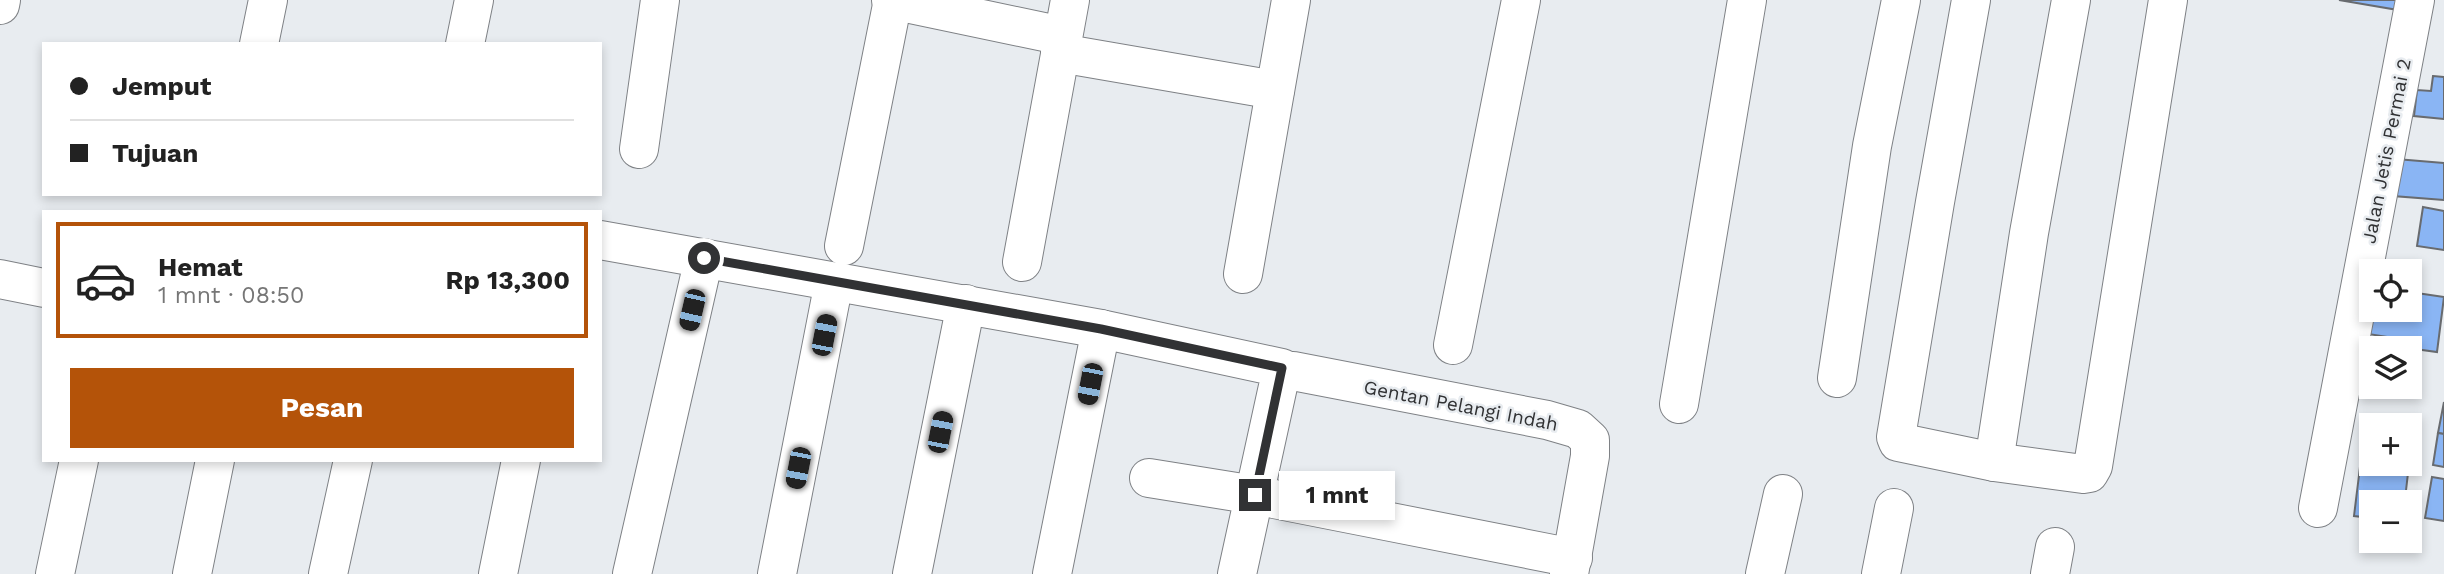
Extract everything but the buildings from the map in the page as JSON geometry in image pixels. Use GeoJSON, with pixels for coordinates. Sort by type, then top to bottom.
{"type":"FeatureCollection","features":[{"type":"Feature","properties":{"kind":"street"},"geometry":{"type":"LineString","coordinates":[[259,42],[268,0]]}},
{"type":"Feature","properties":{"kind":"street"},"geometry":{"type":"LineString","coordinates":[[465,42],[474,0]]}},
{"type":"Feature","properties":{"kind":"street"},"geometry":{"type":"LineString","coordinates":[[639,149],[660,0]]}},
{"type":"Feature","properties":{"kind":"street"},"geometry":{"type":"LineString","coordinates":[[776,574],[892,0],[1064,30],[1275,90]]}},
{"type":"Feature","properties":{"kind":"street"},"geometry":{"type":"LineString","coordinates":[[1242,274],[1291,0]]}},
{"type":"Feature","properties":{"kind":"street"},"geometry":{"type":"LineString","coordinates":[[1453,345],[1521,0]]}},
{"type":"Feature","properties":{"kind":"street"},"geometry":{"type":"LineString","coordinates":[[1679,404],[1747,0]]}},
{"type":"Feature","properties":{"kind":"street"},"geometry":{"type":"LineString","coordinates":[[1837,378],[1872,146],[1900,0]]}},
{"type":"Feature","properties":{"kind":"street"},"geometry":{"type":"LineString","coordinates":[[1971,0],[1896,433],[1898,442],[1994,462],[2083,474],[2089,473],[2094,466],[2168,0]]}},
{"type":"Feature","properties":{"kind":"street"},"geometry":{"type":"LineString","coordinates":[[1994,462],[2029,233],[2071,0]]}},
{"type":"Feature","properties":{"kind":"street","name":"Jalan Jetis Permai 2"},"geometry":{"type":"LineString","coordinates":[[2318,508],[2415,0]]}},
{"type":"Feature","properties":{"kind":"street"},"geometry":{"type":"LineString","coordinates":[[1021,262],[1064,30]]}},
{"type":"Feature","properties":{"kind":"street"},"geometry":{"type":"LineString","coordinates":[[602,240],[704,258],[839,264],[965,304],[1101,329],[1282,368],[1265,497],[1237,574]]}},
{"type":"Feature","properties":{"kind":"street"},"geometry":{"type":"LineString","coordinates":[[632,574],[704,258]]}},
{"type":"Feature","properties":{"kind":"street"},"geometry":{"type":"LineString","coordinates":[[0,279],[42,288]]}},
{"type":"Feature","properties":{"kind":"street"},"geometry":{"type":"LineString","coordinates":[[912,574],[965,304]]}},
{"type":"Feature","properties":{"kind":"street"},"geometry":{"type":"LineString","coordinates":[[1052,574],[1101,329]]}},
{"type":"Feature","properties":{"kind":"street","name":"Gentan Pelangi Indah"},"geometry":{"type":"LineString","coordinates":[[1149,478],[1265,497],[1571,566],[1590,448],[1590,440],[1578,429],[1547,420],[1293,371]]}},
{"type":"Feature","properties":{"kind":"street"},"geometry":{"type":"LineString","coordinates":[[55,574],[79,462]]}},
{"type":"Feature","properties":{"kind":"street"},"geometry":{"type":"LineString","coordinates":[[192,574],[215,462]]}},
{"type":"Feature","properties":{"kind":"street"},"geometry":{"type":"LineString","coordinates":[[328,574],[352,462]]}},
{"type":"Feature","properties":{"kind":"street"},"geometry":{"type":"LineString","coordinates":[[498,574],[521,462]]}},
{"type":"Feature","properties":{"kind":"street"},"geometry":{"type":"LineString","coordinates":[[1765,574],[1783,494]]}},
{"type":"Feature","properties":{"kind":"street"},"geometry":{"type":"LineString","coordinates":[[1881,574],[1894,508]]}},
{"type":"Feature","properties":{"kind":"route"},"geometry":{"type":"LineString","coordinates":[[704,258],[1101,329],[1282,368],[1255,495]]}}]}
